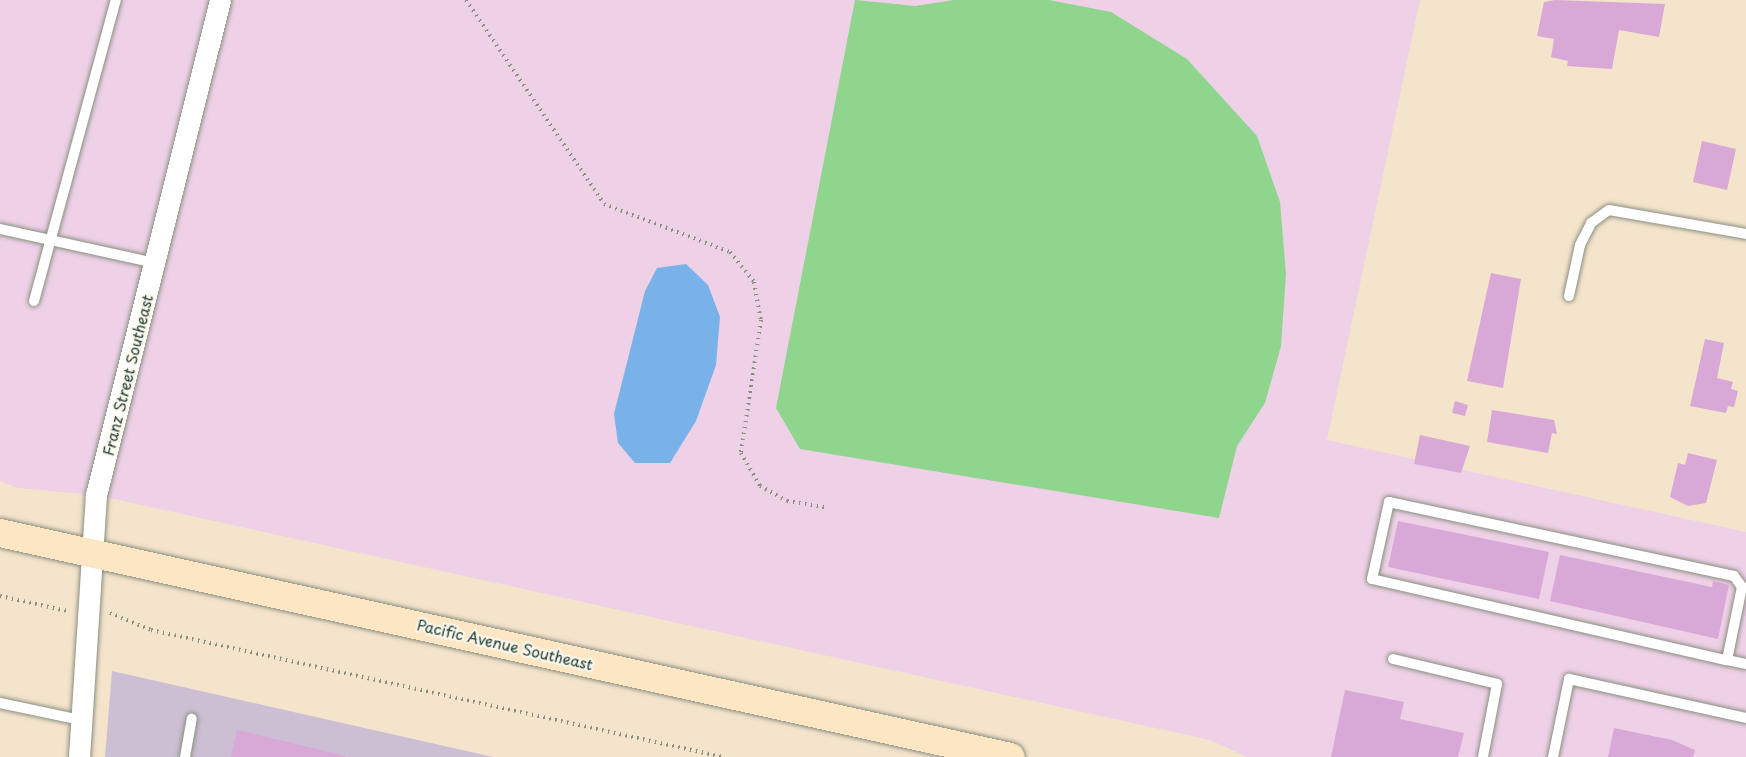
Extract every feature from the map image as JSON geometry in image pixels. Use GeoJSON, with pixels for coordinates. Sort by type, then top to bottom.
{"type":"FeatureCollection","features":[{"type":"Feature","properties":{"kind":"main road","name":"Pacific Avenue Southeast"},"geometry":{"type":"LineString","coordinates":[[0,533],[1010,757]]}},
{"type":"Feature","properties":{"kind":"street","name":"Franz Street Southeast"},"geometry":{"type":"LineString","coordinates":[[80,757],[87,612],[96,495],[220,0]]}},
{"type":"Feature","properties":{"kind":"lane"},"geometry":{"type":"LineString","coordinates":[[34,301],[53,239],[116,0]]}},
{"type":"Feature","properties":{"kind":"lane"},"geometry":{"type":"LineString","coordinates":[[1569,296],[1580,245],[1591,223],[1609,210],[1746,234]]}},
{"type":"Feature","properties":{"kind":"lane"},"geometry":{"type":"LineString","coordinates":[[0,229],[155,263]]}},
{"type":"Feature","properties":{"kind":"lane"},"geometry":{"type":"LineString","coordinates":[[1727,660],[1742,595],[1734,576],[1389,502],[1372,579],[1727,660],[1746,664]]}},
{"type":"Feature","properties":{"kind":"lane"},"geometry":{"type":"LineString","coordinates":[[1393,660],[1497,684],[1483,757]]}},
{"type":"Feature","properties":{"kind":"lane"},"geometry":{"type":"LineString","coordinates":[[1553,757],[1569,679],[1746,718]]}},
{"type":"Feature","properties":{"kind":"lane"},"geometry":{"type":"LineString","coordinates":[[0,703],[81,720]]}},
{"type":"Feature","properties":{"kind":"lane"},"geometry":{"type":"LineString","coordinates":[[184,757],[192,719]]}},
{"type":"Feature","properties":{"kind":"path"},"geometry":{"type":"LineString","coordinates":[[466,0],[604,204],[730,252],[754,282],[761,320],[741,453],[760,486],[787,501],[825,507]]}},
{"type":"Feature","properties":{"kind":"path"},"geometry":{"type":"LineString","coordinates":[[0,596],[87,612],[115,613],[151,630],[723,757]]}},
{"type":"Feature","properties":{"kind":"shaded area"},"geometry":{"type":"Polygon","coordinates":[[[0,0],[1420,0],[1327,440],[1746,532],[1746,757],[1247,757],[1210,740],[96,495],[18,488],[0,481],[0,0]]]}},
{"type":"Feature","properties":{"kind":"shaded area"},"geometry":{"type":"Polygon","coordinates":[[[112,671],[493,757],[105,757],[112,671]]]}},
{"type":"Feature","properties":{"kind":"green space"},"geometry":{"type":"Polygon","coordinates":[[[855,0],[915,6],[954,0],[1049,0],[1111,12],[1187,59],[1257,136],[1280,202],[1286,274],[1281,346],[1265,403],[1237,446],[1219,518],[800,449],[776,408],[855,0]]]}},
{"type":"Feature","properties":{"kind":"water"},"geometry":{"type":"Polygon","coordinates":[[[686,264],[708,285],[720,317],[716,365],[696,421],[670,463],[635,463],[618,443],[614,414],[645,291],[657,268],[686,264]]]}},
{"type":"Feature","properties":{"kind":"building"},"geometry":{"type":"Polygon","coordinates":[[[1555,0],[1665,4],[1659,37],[1619,30],[1612,69],[1567,66],[1568,61],[1551,57],[1554,39],[1537,36],[1544,2],[1555,0]]]}},
{"type":"Feature","properties":{"kind":"building"},"geometry":{"type":"Polygon","coordinates":[[[1702,141],[1736,149],[1727,190],[1693,182],[1702,141]]]}},
{"type":"Feature","properties":{"kind":"building"},"geometry":{"type":"Polygon","coordinates":[[[1491,273],[1521,279],[1503,388],[1467,381],[1491,273]]]}},
{"type":"Feature","properties":{"kind":"building"},"geometry":{"type":"Polygon","coordinates":[[[1705,339],[1724,343],[1717,378],[1733,382],[1731,389],[1738,391],[1734,407],[1728,406],[1726,413],[1690,406],[1705,339]]]}},
{"type":"Feature","properties":{"kind":"building"},"geometry":{"type":"Polygon","coordinates":[[[1455,401],[1468,405],[1465,416],[1452,413],[1455,401]]]}},
{"type":"Feature","properties":{"kind":"building"},"geometry":{"type":"Polygon","coordinates":[[[1492,410],[1554,420],[1557,434],[1552,433],[1548,453],[1487,442],[1492,410]]]}},
{"type":"Feature","properties":{"kind":"building"},"geometry":{"type":"Polygon","coordinates":[[[1420,435],[1470,446],[1461,473],[1414,464],[1420,435]]]}},
{"type":"Feature","properties":{"kind":"building"},"geometry":{"type":"Polygon","coordinates":[[[1688,453],[1717,460],[1706,503],[1688,506],[1670,497],[1678,463],[1685,465],[1688,453]]]}},
{"type":"Feature","properties":{"kind":"building"},"geometry":{"type":"Polygon","coordinates":[[[1398,521],[1549,552],[1539,599],[1388,567],[1398,521]]]}},
{"type":"Feature","properties":{"kind":"building"},"geometry":{"type":"Polygon","coordinates":[[[1560,555],[1712,587],[1713,581],[1729,585],[1718,639],[1550,601],[1560,555]]]}},
{"type":"Feature","properties":{"kind":"building"},"geometry":{"type":"Polygon","coordinates":[[[1345,690],[1404,702],[1400,719],[1464,733],[1458,757],[1331,757],[1345,690]]]}},
{"type":"Feature","properties":{"kind":"building"},"geometry":{"type":"Polygon","coordinates":[[[1614,728],[1672,740],[1695,750],[1693,757],[1608,757],[1614,728]]]}},
{"type":"Feature","properties":{"kind":"building"},"geometry":{"type":"Polygon","coordinates":[[[237,730],[346,756],[346,757],[231,757],[237,730]]]}}]}
